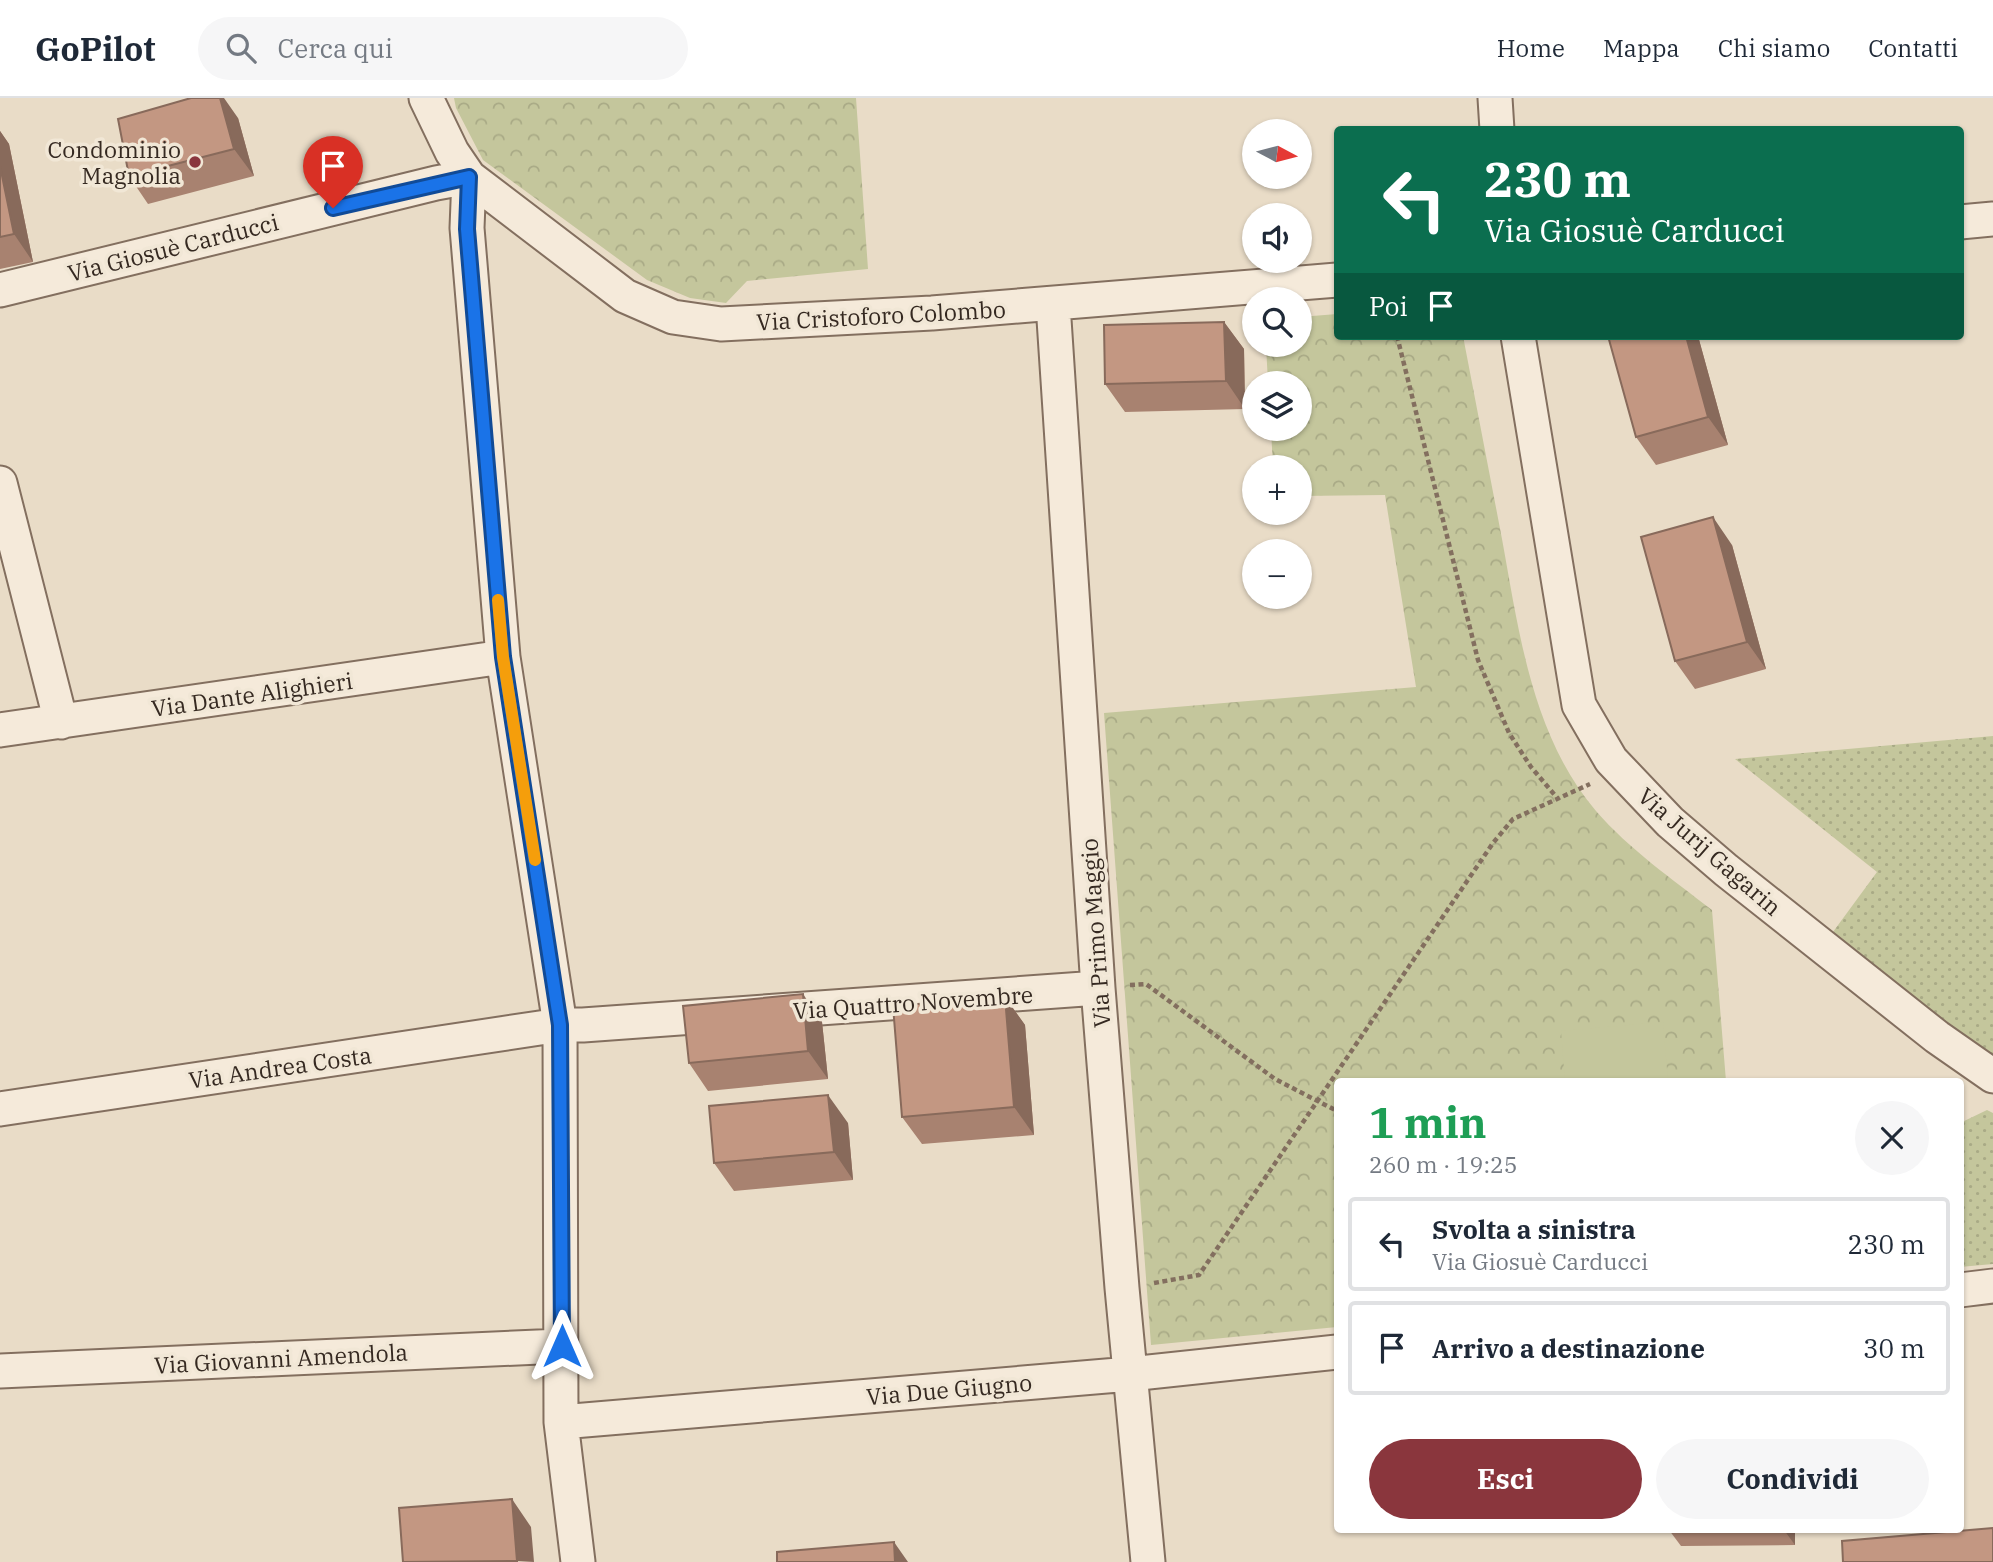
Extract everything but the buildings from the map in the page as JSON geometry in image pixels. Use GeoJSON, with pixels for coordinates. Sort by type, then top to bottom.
{"type":"FeatureCollection","features":[{"type":"Feature","properties":{"kind":"street","name":"Via Cristoforo Colombo"},"geometry":{"type":"LineString","coordinates":[[426,98],[452,152],[469,177],[625,296],[673,317],[721,324],[932,313],[1334,280]]}},
{"type":"Feature","properties":{"kind":"street"},"geometry":{"type":"LineString","coordinates":[[1495,98],[1497,126]]}},
{"type":"Feature","properties":{"kind":"street","name":"Via Giosuè Carducci"},"geometry":{"type":"LineString","coordinates":[[0,289],[469,177]]}},
{"type":"Feature","properties":{"kind":"street"},"geometry":{"type":"LineString","coordinates":[[469,177],[467,229],[503,657],[560,1025],[561,1422],[578,1562]]}},
{"type":"Feature","properties":{"kind":"street"},"geometry":{"type":"LineString","coordinates":[[1964,222],[1993,219]]}},
{"type":"Feature","properties":{"kind":"street","name":"Via Primo Maggio"},"geometry":{"type":"LineString","coordinates":[[1053,304],[1098,988],[1122,1288],[1148,1562]]}},
{"type":"Feature","properties":{"kind":"street","name":"Via Jurij Gagarin"},"geometry":{"type":"LineString","coordinates":[[1519,340],[1580,705],[1611,760],[1670,822],[1726,870],[1937,1037],[1993,1076]]}},
{"type":"Feature","properties":{"kind":"street"},"geometry":{"type":"LineString","coordinates":[[0,483],[61,722]]}},
{"type":"Feature","properties":{"kind":"street","name":"Via Dante Alighieri"},"geometry":{"type":"LineString","coordinates":[[0,730],[503,657]]}},
{"type":"Feature","properties":{"kind":"street","name":"Via Quattro Novembre"},"geometry":{"type":"LineString","coordinates":[[560,1025],[1098,988]]}},
{"type":"Feature","properties":{"kind":"street","name":"Via Andrea Costa"},"geometry":{"type":"LineString","coordinates":[[0,1109],[560,1025]]}},
{"type":"Feature","properties":{"kind":"street"},"geometry":{"type":"LineString","coordinates":[[1964,1290],[1993,1286]]}},
{"type":"Feature","properties":{"kind":"street","name":"Via Giovanni Amendola"},"geometry":{"type":"LineString","coordinates":[[0,1371],[562,1346]]}},
{"type":"Feature","properties":{"kind":"street","name":"Via Due Giugno"},"geometry":{"type":"LineString","coordinates":[[561,1422],[1130,1374],[1334,1352]]}},
{"type":"Feature","properties":{"kind":"path"},"geometry":{"type":"LineString","coordinates":[[1398,340],[1478,660],[1509,733],[1531,766],[1559,800]]}},
{"type":"Feature","properties":{"kind":"path"},"geometry":{"type":"LineString","coordinates":[[1122,1288],[1199,1275],[1493,843],[1513,819],[1591,784],[1611,760]]}},
{"type":"Feature","properties":{"kind":"path"},"geometry":{"type":"LineString","coordinates":[[1098,988],[1146,984],[1275,1079],[1334,1109]]}},
{"type":"Feature","properties":{"kind":"green space"},"geometry":{"type":"Polygon","coordinates":[[[454,98],[856,98],[868,269],[747,281],[726,303],[690,298],[647,280],[483,160],[456,108],[454,98]]]}},
{"type":"Feature","properties":{"kind":"green space"},"geometry":{"type":"Polygon","coordinates":[[[1334,314],[1334,340],[1464,340],[1522,646],[1543,716],[1574,782],[1596,811],[1637,851],[1712,910],[1726,1078],[1334,1078],[1334,1327],[1151,1345],[1104,713],[1416,687],[1385,495],[1312,496],[1312,455],[1272,455],[1272,441],[1312,441],[1312,371],[1267,371],[1267,357],[1312,357],[1312,316],[1334,314]]]}},
{"type":"Feature","properties":{"kind":"green space"},"geometry":{"type":"Polygon","coordinates":[[[1993,736],[1993,1060],[1830,936],[1877,872],[1735,759],[1993,736]]]}},
{"type":"Feature","properties":{"kind":"green space"},"geometry":{"type":"Polygon","coordinates":[[[1663,1022],[1668,1078],[1565,1078],[1561,1031],[1663,1022]]]}},
{"type":"Feature","properties":{"kind":"green space"},"geometry":{"type":"Polygon","coordinates":[[[1987,1110],[1993,1113],[1993,1264],[1964,1267],[1964,1121],[1987,1110]]]}},
{"type":"Feature","properties":{"kind":"slow traffic"},"geometry":{"type":"LineString","coordinates":[[498,600],[503,657],[535,860]]}},
{"type":"Feature","properties":{"kind":"place","name":"Condominio Magnolia"},"geometry":{"type":"Point","coordinates":[195,162]}},
{"type":"Feature","properties":{"kind":"route"},"geometry":{"type":"LineString","coordinates":[[333,208],[469,177],[467,229],[503,657],[560,1025],[562,1346]]}}]}
